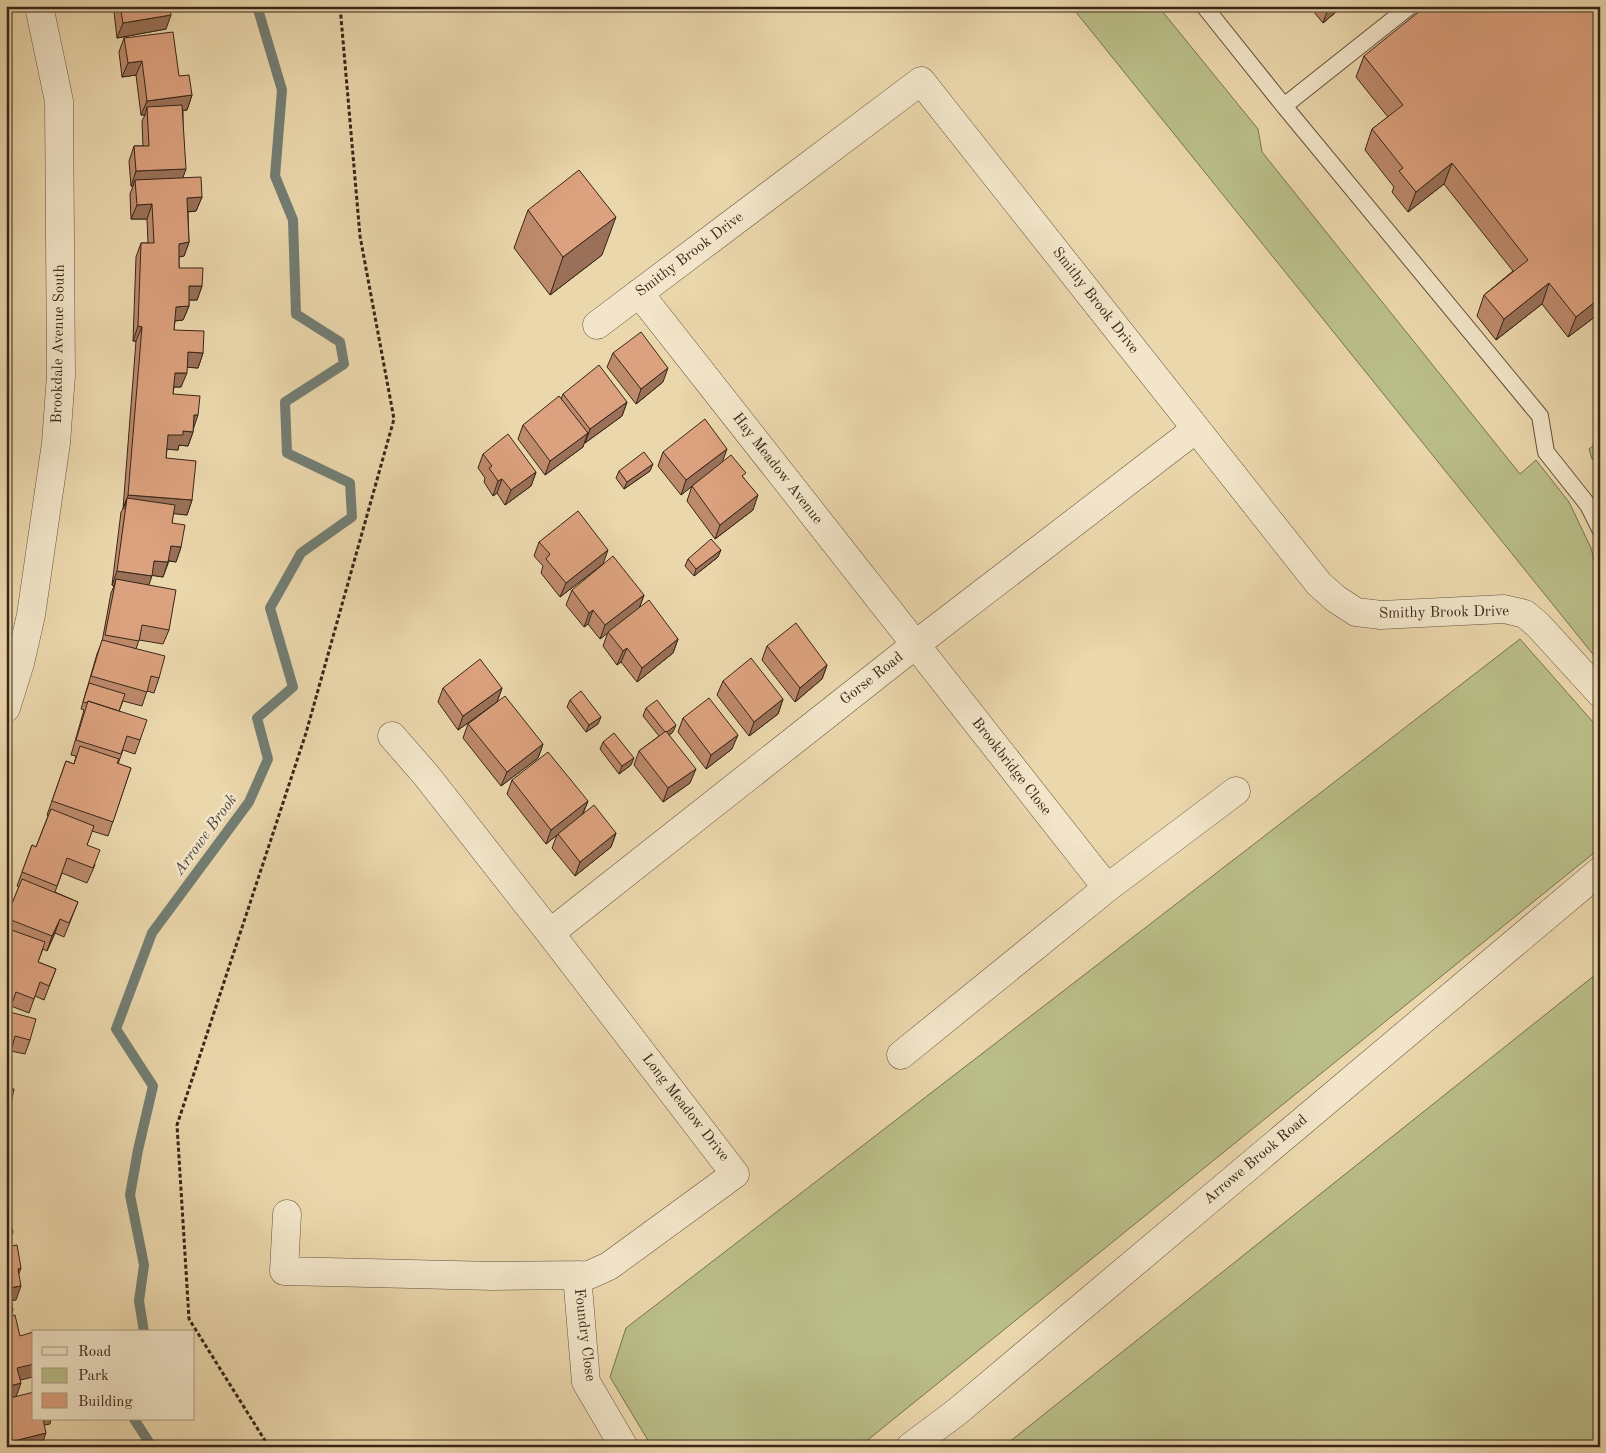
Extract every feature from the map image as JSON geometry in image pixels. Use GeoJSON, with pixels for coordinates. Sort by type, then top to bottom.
{"type":"FeatureCollection","features":[{"type":"Feature","properties":{"kind":"street","name":"Brookdale Avenue South"},"geometry":{"type":"LineString","coordinates":[[6,708],[20,663],[31,615],[56,443],[61,375],[59,101],[39,6]]}},
{"type":"Feature","properties":{"kind":"street","name":"Smithy Brook Drive"},"geometry":{"type":"LineString","coordinates":[[597,325],[921,81],[1319,584],[1336,599],[1356,612],[1381,615],[1504,609],[1525,614],[1538,625],[1600,694]]}},
{"type":"Feature","properties":{"kind":"street","name":"Hay Meadow Avenue"},"geometry":{"type":"LineString","coordinates":[[639,293],[915,645]]}},
{"type":"Feature","properties":{"kind":"street","name":"Gorse Road"},"geometry":{"type":"LineString","coordinates":[[550,933],[915,645],[1196,429]]}},
{"type":"Feature","properties":{"kind":"street","name":"Brookbridge Close"},"geometry":{"type":"LineString","coordinates":[[915,645],[1107,888]]}},
{"type":"Feature","properties":{"kind":"street","name":"Long Meadow Drive"},"geometry":{"type":"LineString","coordinates":[[287,1214],[284,1271],[494,1276],[589,1275],[609,1266],[735,1174],[550,933],[426,775],[392,736]]}},
{"type":"Feature","properties":{"kind":"street"},"geometry":{"type":"LineString","coordinates":[[902,1055],[1107,888],[1236,791]]}},
{"type":"Feature","properties":{"kind":"street","name":"Arrowe Brook Road"},"geometry":{"type":"LineString","coordinates":[[910,1447],[958,1411],[1600,871]]}},
{"type":"Feature","properties":{"kind":"street","name":"Foundry Close"},"geometry":{"type":"LineString","coordinates":[[576,1275],[586,1382],[624,1447]]}},
{"type":"Feature","properties":{"kind":"lane"},"geometry":{"type":"LineString","coordinates":[[1204,6],[1284,106],[1540,416],[1546,452],[1588,505],[1598,523]]}},
{"type":"Feature","properties":{"kind":"lane"},"geometry":{"type":"LineString","coordinates":[[1284,106],[1410,6]]}},
{"type":"Feature","properties":{"kind":"path"},"geometry":{"type":"LineString","coordinates":[[269,1447],[189,1319],[177,1125],[306,733],[394,419],[360,236],[340,6]]}},
{"type":"Feature","properties":{"kind":"green space"},"geometry":{"type":"Polygon","coordinates":[[[1071,6],[1158,6],[1258,129],[1262,152],[1520,474],[1536,460],[1569,502],[1591,548],[1600,583],[1600,663],[1071,6]]]}},
{"type":"Feature","properties":{"kind":"green space"},"geometry":{"type":"Polygon","coordinates":[[[1600,440],[1600,461],[1592,459],[1589,449],[1600,440]]]}},
{"type":"Feature","properties":{"kind":"green space"},"geometry":{"type":"Polygon","coordinates":[[[1520,639],[1600,730],[1600,848],[859,1447],[652,1447],[610,1377],[626,1328],[1520,639]]]}},
{"type":"Feature","properties":{"kind":"green space"},"geometry":{"type":"Polygon","coordinates":[[[1600,971],[1600,1447],[1003,1447],[1600,971]]]}},
{"type":"Feature","properties":{"kind":"building"},"geometry":{"type":"Polygon","coordinates":[[[120,6],[170,6],[171,15],[123,23],[120,6]]]}},
{"type":"Feature","properties":{"kind":"building"},"geometry":{"type":"Polygon","coordinates":[[[1426,6],[1600,6],[1600,298],[1576,317],[1549,283],[1504,319],[1484,295],[1528,260],[1452,163],[1416,192],[1399,171],[1403,168],[1372,129],[1403,105],[1364,56],[1426,6]]]}},
{"type":"Feature","properties":{"kind":"building"},"geometry":{"type":"Polygon","coordinates":[[[173,32],[179,76],[189,75],[192,95],[147,101],[142,61],[128,63],[124,38],[173,32]]]}},
{"type":"Feature","properties":{"kind":"building"},"geometry":{"type":"Polygon","coordinates":[[[182,105],[186,169],[136,171],[134,146],[149,146],[147,107],[182,105]]]}},
{"type":"Feature","properties":{"kind":"building"},"geometry":{"type":"Polygon","coordinates":[[[579,170],[616,217],[563,257],[528,210],[579,170]]]}},
{"type":"Feature","properties":{"kind":"building"},"geometry":{"type":"Polygon","coordinates":[[[201,177],[202,197],[187,198],[189,242],[179,244],[179,268],[203,268],[202,286],[189,286],[189,306],[176,307],[174,330],[204,331],[203,353],[188,352],[187,373],[175,373],[173,394],[200,396],[198,415],[194,415],[193,432],[183,431],[183,435],[168,435],[166,458],[196,461],[192,500],[128,495],[142,327],[138,326],[141,243],[154,243],[152,204],[137,205],[135,180],[201,177]]]}},
{"type":"Feature","properties":{"kind":"building"},"geometry":{"type":"Polygon","coordinates":[[[641,332],[668,368],[641,389],[613,353],[641,332]]]}},
{"type":"Feature","properties":{"kind":"building"},"geometry":{"type":"Polygon","coordinates":[[[6,358],[9,359],[7,385],[6,385],[6,358]]]}},
{"type":"Feature","properties":{"kind":"building"},"geometry":{"type":"Polygon","coordinates":[[[599,365],[627,402],[590,429],[563,394],[599,365]]]}},
{"type":"Feature","properties":{"kind":"building"},"geometry":{"type":"Polygon","coordinates":[[[559,396],[588,433],[550,461],[523,425],[559,396]]]}},
{"type":"Feature","properties":{"kind":"building"},"geometry":{"type":"Polygon","coordinates":[[[705,419],[727,449],[686,480],[663,452],[705,419]]]}},
{"type":"Feature","properties":{"kind":"building"},"geometry":{"type":"Polygon","coordinates":[[[508,434],[536,472],[511,490],[502,479],[498,481],[489,468],[492,466],[483,454],[508,434]]]}},
{"type":"Feature","properties":{"kind":"building"},"geometry":{"type":"Polygon","coordinates":[[[644,452],[653,464],[627,482],[619,471],[644,452]]]}},
{"type":"Feature","properties":{"kind":"building"},"geometry":{"type":"Polygon","coordinates":[[[731,455],[746,473],[742,476],[758,495],[720,525],[692,486],[731,455]]]}},
{"type":"Feature","properties":{"kind":"building"},"geometry":{"type":"Polygon","coordinates":[[[127,498],[175,505],[172,523],[185,525],[181,547],[171,546],[168,562],[154,561],[152,576],[117,571],[127,498]]]}},
{"type":"Feature","properties":{"kind":"building"},"geometry":{"type":"Polygon","coordinates":[[[578,511],[608,550],[566,583],[546,559],[550,554],[539,542],[578,511]]]}},
{"type":"Feature","properties":{"kind":"building"},"geometry":{"type":"Polygon","coordinates":[[[711,539],[721,550],[696,569],[688,559],[711,539]]]}},
{"type":"Feature","properties":{"kind":"building"},"geometry":{"type":"Polygon","coordinates":[[[613,556],[644,595],[605,625],[593,610],[589,613],[572,590],[613,556]]]}},
{"type":"Feature","properties":{"kind":"building"},"geometry":{"type":"Polygon","coordinates":[[[116,579],[176,590],[169,630],[142,625],[139,641],[105,635],[116,579]]]}},
{"type":"Feature","properties":{"kind":"building"},"geometry":{"type":"Polygon","coordinates":[[[649,600],[678,639],[642,668],[627,648],[623,651],[608,632],[649,600]]]}},
{"type":"Feature","properties":{"kind":"building"},"geometry":{"type":"Polygon","coordinates":[[[796,623],[827,665],[800,688],[767,646],[796,623]]]}},
{"type":"Feature","properties":{"kind":"building"},"geometry":{"type":"Polygon","coordinates":[[[102,640],[165,656],[159,678],[151,676],[147,692],[91,676],[102,640]]]}},
{"type":"Feature","properties":{"kind":"building"},"geometry":{"type":"Polygon","coordinates":[[[751,658],[783,699],[754,722],[723,681],[751,658]]]}},
{"type":"Feature","properties":{"kind":"building"},"geometry":{"type":"Polygon","coordinates":[[[480,659],[502,688],[463,716],[443,688],[480,659]]]}},
{"type":"Feature","properties":{"kind":"building"},"geometry":{"type":"Polygon","coordinates":[[[89,683],[125,694],[119,711],[88,701],[87,703],[83,702],[89,683]]]}},
{"type":"Feature","properties":{"kind":"building"},"geometry":{"type":"Polygon","coordinates":[[[581,691],[601,717],[589,725],[570,700],[581,691]]]}},
{"type":"Feature","properties":{"kind":"building"},"geometry":{"type":"Polygon","coordinates":[[[505,696],[543,744],[507,772],[468,724],[505,696]]]}},
{"type":"Feature","properties":{"kind":"building"},"geometry":{"type":"Polygon","coordinates":[[[709,698],[738,735],[711,755],[683,718],[709,698]]]}},
{"type":"Feature","properties":{"kind":"building"},"geometry":{"type":"Polygon","coordinates":[[[657,700],[676,725],[667,732],[665,732],[646,708],[657,700]]]}},
{"type":"Feature","properties":{"kind":"building"},"geometry":{"type":"Polygon","coordinates":[[[88,701],[147,720],[140,740],[127,736],[121,754],[76,740],[88,701]]]}},
{"type":"Feature","properties":{"kind":"building"},"geometry":{"type":"Polygon","coordinates":[[[666,731],[696,769],[668,788],[639,751],[666,731]]]}},
{"type":"Feature","properties":{"kind":"building"},"geometry":{"type":"Polygon","coordinates":[[[614,733],[634,758],[622,766],[603,742],[614,733]]]}},
{"type":"Feature","properties":{"kind":"building"},"geometry":{"type":"Polygon","coordinates":[[[80,746],[119,759],[117,763],[131,768],[113,822],[52,801],[66,761],[74,764],[80,746]]]}},
{"type":"Feature","properties":{"kind":"building"},"geometry":{"type":"Polygon","coordinates":[[[548,752],[588,801],[551,830],[512,780],[548,752]]]}},
{"type":"Feature","properties":{"kind":"building"},"geometry":{"type":"Polygon","coordinates":[[[594,805],[616,833],[580,862],[558,834],[594,805]]]}},
{"type":"Feature","properties":{"kind":"building"},"geometry":{"type":"Polygon","coordinates":[[[51,809],[94,826],[87,845],[100,850],[93,868],[67,858],[57,886],[22,872],[32,845],[36,847],[51,809]]]}},
{"type":"Feature","properties":{"kind":"building"},"geometry":{"type":"Polygon","coordinates":[[[22,879],[78,902],[69,923],[60,919],[52,936],[6,918],[22,879]]]}},
{"type":"Feature","properties":{"kind":"building"},"geometry":{"type":"Polygon","coordinates":[[[6,928],[45,942],[38,962],[56,969],[49,986],[40,982],[34,999],[16,992],[11,1006],[6,1004],[6,928]]]}},
{"type":"Feature","properties":{"kind":"building"},"geometry":{"type":"Polygon","coordinates":[[[6,1011],[36,1019],[30,1040],[15,1036],[10,1056],[6,1055],[6,1011]]]}},
{"type":"Feature","properties":{"kind":"building"},"geometry":{"type":"Polygon","coordinates":[[[6,1088],[14,1089],[10,1108],[6,1107],[6,1088]]]}},
{"type":"Feature","properties":{"kind":"building"},"geometry":{"type":"Polygon","coordinates":[[[6,1142],[8,1142],[7,1164],[6,1164],[6,1142]]]}},
{"type":"Feature","properties":{"kind":"building"},"geometry":{"type":"Polygon","coordinates":[[[8,1210],[13,1232],[6,1233],[6,1211],[8,1210]]]}},
{"type":"Feature","properties":{"kind":"building"},"geometry":{"type":"Polygon","coordinates":[[[17,1245],[21,1268],[18,1269],[21,1286],[9,1288],[13,1310],[6,1312],[6,1247],[17,1245]]]}},
{"type":"Feature","properties":{"kind":"building"},"geometry":{"type":"Polygon","coordinates":[[[15,1315],[20,1336],[32,1332],[32,1364],[17,1368],[21,1383],[6,1387],[6,1317],[15,1315]]]}},
{"type":"Feature","properties":{"kind":"building"},"geometry":{"type":"Polygon","coordinates":[[[32,1392],[32,1420],[43,1420],[46,1433],[6,1443],[6,1399],[32,1392]]]}},
{"type":"Feature","properties":{"kind":"building"},"geometry":{"type":"Polygon","coordinates":[[[49,1442],[50,1447],[32,1447],[49,1442]]]}},
{"type":"Feature","properties":{"kind":"waterway","name":"Arrowe Brook"},"geometry":{"type":"LineString","coordinates":[[144,1330],[139,1301],[144,1265],[130,1195],[153,1086],[116,1029],[152,933],[249,802],[268,759],[257,718],[293,687],[270,608],[301,553],[352,517],[350,483],[287,453],[285,402],[344,364],[340,342],[296,314],[293,220],[275,176],[282,90],[257,6]]}},
{"type":"Feature","properties":{"kind":"waterway","name":"Arrowe Brook"},"geometry":{"type":"LineString","coordinates":[[135,1420],[152,1447]]}}]}
